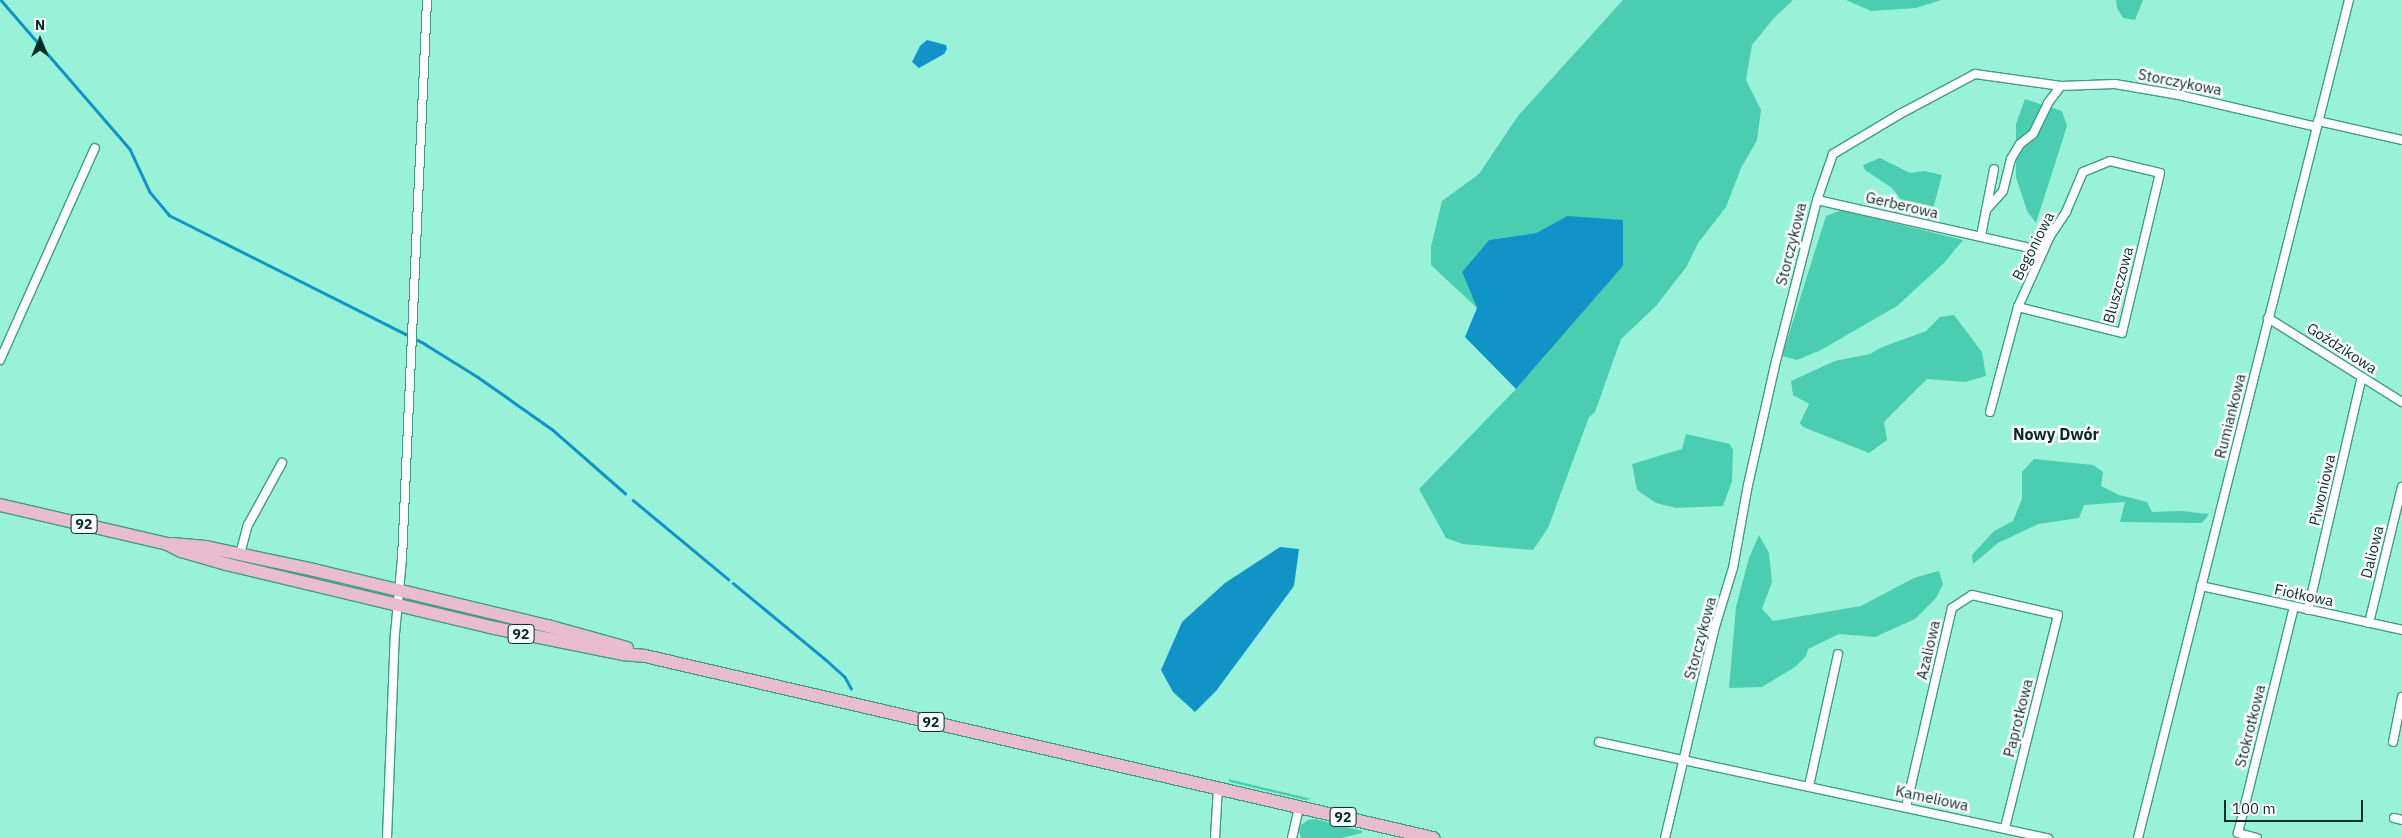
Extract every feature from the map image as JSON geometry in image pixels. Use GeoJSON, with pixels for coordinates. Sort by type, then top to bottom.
{"type":"FeatureCollection","features":[{"type":"Feature","properties":{"kind":"main road","name":"92"},"geometry":{"type":"LineString","coordinates":[[0,505],[167,544],[181,551],[226,564],[538,638],[623,654],[645,656],[1433,838]]}},
{"type":"Feature","properties":{"kind":"main road","name":"92"},"geometry":{"type":"LineString","coordinates":[[167,544],[183,543],[240,554],[398,590],[548,626],[626,647],[645,656]]}},
{"type":"Feature","properties":{"kind":"street"},"geometry":{"type":"LineString","coordinates":[[387,838],[395,634],[403,549],[428,0]]}},
{"type":"Feature","properties":{"kind":"street","name":"Rumiankowa"},"geometry":{"type":"LineString","coordinates":[[2138,838],[2349,0]]}},
{"type":"Feature","properties":{"kind":"street","name":"Storczykowa"},"geometry":{"type":"LineString","coordinates":[[1665,838],[1714,630],[1733,568],[1748,485],[1776,361],[1817,200],[1833,154],[1900,114],[1975,74],[2061,86],[2115,84],[2179,94],[2317,124],[2402,140]]}},
{"type":"Feature","properties":{"kind":"street"},"geometry":{"type":"LineString","coordinates":[[1986,210],[2003,191],[2011,159],[2020,144],[2033,134],[2048,103],[2061,86]]}},
{"type":"Feature","properties":{"kind":"street"},"geometry":{"type":"LineString","coordinates":[[0,360],[95,148]]}},
{"type":"Feature","properties":{"kind":"street","name":"Begoniowa"},"geometry":{"type":"LineString","coordinates":[[1990,412],[2018,307],[2050,236],[2066,212],[2083,172],[2110,161],[2160,172]]}},
{"type":"Feature","properties":{"kind":"street"},"geometry":{"type":"LineString","coordinates":[[1981,236],[1994,169]]}},
{"type":"Feature","properties":{"kind":"street","name":"Bluszczowa"},"geometry":{"type":"LineString","coordinates":[[2018,307],[2122,333],[2160,172]]}},
{"type":"Feature","properties":{"kind":"street","name":"Gerberowa"},"geometry":{"type":"LineString","coordinates":[[1817,200],[2043,251]]}},
{"type":"Feature","properties":{"kind":"street","name":"Goździkowa"},"geometry":{"type":"LineString","coordinates":[[2268,318],[2402,402]]}},
{"type":"Feature","properties":{"kind":"street","name":"Piwoniowa"},"geometry":{"type":"LineString","coordinates":[[2308,610],[2362,377]]}},
{"type":"Feature","properties":{"kind":"street"},"geometry":{"type":"LineString","coordinates":[[240,554],[248,525],[282,463]]}},
{"type":"Feature","properties":{"kind":"street","name":"Daliowa"},"geometry":{"type":"LineString","coordinates":[[2369,623],[2402,486]]}},
{"type":"Feature","properties":{"kind":"street","name":"Fiołkowa"},"geometry":{"type":"LineString","coordinates":[[2201,586],[2402,630]]}},
{"type":"Feature","properties":{"kind":"street","name":"Azaliowa"},"geometry":{"type":"LineString","coordinates":[[1906,807],[1952,608],[1972,595],[2058,615]]}},
{"type":"Feature","properties":{"kind":"street","name":"Stokrotkowa"},"geometry":{"type":"LineString","coordinates":[[2256,838],[2238,833],[2294,607]]}},
{"type":"Feature","properties":{"kind":"street","name":"Paprotkowa"},"geometry":{"type":"LineString","coordinates":[[2005,828],[2058,615]]}},
{"type":"Feature","properties":{"kind":"street"},"geometry":{"type":"LineString","coordinates":[[1809,786],[1838,654]]}},
{"type":"Feature","properties":{"kind":"street"},"geometry":{"type":"LineString","coordinates":[[2392,742],[2402,696]]}},
{"type":"Feature","properties":{"kind":"street","name":"Kameliowa"},"geometry":{"type":"LineString","coordinates":[[1599,742],[2048,838]]}},
{"type":"Feature","properties":{"kind":"street"},"geometry":{"type":"LineString","coordinates":[[1214,838],[1218,788]]}},
{"type":"Feature","properties":{"kind":"street"},"geometry":{"type":"LineString","coordinates":[[1292,838],[1299,806]]}},
{"type":"Feature","properties":{"kind":"green space"},"geometry":{"type":"Polygon","coordinates":[[[1623,0],[1793,0],[1774,18],[1752,45],[1746,80],[1761,110],[1757,140],[1741,168],[1726,207],[1698,243],[1687,266],[1656,306],[1621,339],[1595,412],[1589,417],[1548,528],[1533,550],[1463,544],[1446,538],[1419,489],[1516,389],[1623,266],[1567,216],[1536,233],[1489,240],[1462,272],[1477,308],[1431,265],[1431,247],[1442,201],[1479,174],[1518,116],[1623,0]]]}},
{"type":"Feature","properties":{"kind":"green space"},"geometry":{"type":"Polygon","coordinates":[[[1846,0],[1941,0],[1916,8],[1871,11],[1846,0]]]}},
{"type":"Feature","properties":{"kind":"green space"},"geometry":{"type":"Polygon","coordinates":[[[2116,0],[2143,0],[2135,20],[2123,18],[2117,8],[2116,0]]]}},
{"type":"Feature","properties":{"kind":"green space"},"geometry":{"type":"Polygon","coordinates":[[[2025,99],[2062,111],[2067,126],[2036,223],[2027,211],[2016,177],[2016,124],[2025,99]]]}},
{"type":"Feature","properties":{"kind":"green space"},"geometry":{"type":"Polygon","coordinates":[[[1880,158],[1910,173],[1924,171],[1942,175],[1930,220],[1898,208],[1902,201],[1892,188],[1865,170],[1863,165],[1880,158]]]}},
{"type":"Feature","properties":{"kind":"green space"},"geometry":{"type":"Polygon","coordinates":[[[1839,211],[1963,240],[1944,263],[1897,306],[1821,350],[1797,360],[1782,356],[1826,216],[1839,211]]]}},
{"type":"Feature","properties":{"kind":"green space"},"geometry":{"type":"Polygon","coordinates":[[[1954,315],[1982,352],[1986,376],[1965,382],[1927,379],[1884,422],[1887,440],[1869,453],[1803,427],[1800,423],[1809,404],[1793,395],[1791,381],[1835,361],[1870,354],[1880,348],[1926,331],[1940,317],[1954,315]]]}},
{"type":"Feature","properties":{"kind":"green space"},"geometry":{"type":"Polygon","coordinates":[[[1686,434],[1730,444],[1733,450],[1732,481],[1723,506],[1676,508],[1656,503],[1637,490],[1632,464],[1682,449],[1686,434]]]}},
{"type":"Feature","properties":{"kind":"green space"},"geometry":{"type":"Polygon","coordinates":[[[2034,459],[2093,465],[2103,472],[2101,486],[2119,495],[2147,502],[2152,512],[2181,511],[2209,514],[2202,523],[2120,522],[2125,502],[2084,505],[2079,518],[2038,524],[1998,543],[1973,564],[1972,555],[1994,531],[2013,521],[2022,499],[2022,472],[2034,459]]]}},
{"type":"Feature","properties":{"kind":"green space"},"geometry":{"type":"Polygon","coordinates":[[[1759,535],[1769,553],[1772,582],[1762,609],[1773,621],[1861,606],[1914,578],[1939,571],[1943,584],[1936,598],[1915,619],[1875,637],[1839,634],[1808,649],[1806,656],[1795,667],[1762,687],[1729,688],[1736,607],[1749,558],[1759,535]]]}},
{"type":"Feature","properties":{"kind":"green space"},"geometry":{"type":"Polygon","coordinates":[[[1228,779],[1312,799],[1305,800],[1230,782],[1228,779]]]}},
{"type":"Feature","properties":{"kind":"green space"},"geometry":{"type":"Polygon","coordinates":[[[1315,819],[1362,831],[1362,833],[1341,838],[1301,838],[1299,830],[1301,825],[1308,820],[1315,819]]]}},
{"type":"Feature","properties":{"kind":"water"},"geometry":{"type":"Polygon","coordinates":[[[927,40],[946,45],[947,49],[944,54],[919,68],[912,62],[920,46],[927,40]]]}},
{"type":"Feature","properties":{"kind":"water"},"geometry":{"type":"Polygon","coordinates":[[[1567,216],[1623,220],[1623,266],[1516,389],[1465,337],[1477,308],[1462,272],[1489,240],[1536,233],[1567,216]]]}},
{"type":"Feature","properties":{"kind":"water"},"geometry":{"type":"Polygon","coordinates":[[[1280,547],[1299,549],[1294,586],[1216,691],[1195,712],[1173,692],[1161,670],[1182,622],[1225,583],[1280,547]]]}},
{"type":"Feature","properties":{"kind":"waterway"},"geometry":{"type":"LineString","coordinates":[[1,0],[130,149],[150,192],[169,215],[425,344],[478,377],[553,430],[625,493]]}},
{"type":"Feature","properties":{"kind":"waterway"},"geometry":{"type":"LineString","coordinates":[[633,500],[728,579]]}},
{"type":"Feature","properties":{"kind":"waterway"},"geometry":{"type":"LineString","coordinates":[[733,583],[824,658],[845,677],[851,688]]}},
{"type":"Feature","properties":{"kind":"district","name":"Nowy Dwór"},"geometry":{"type":"Point","coordinates":[2056,434]}}]}
